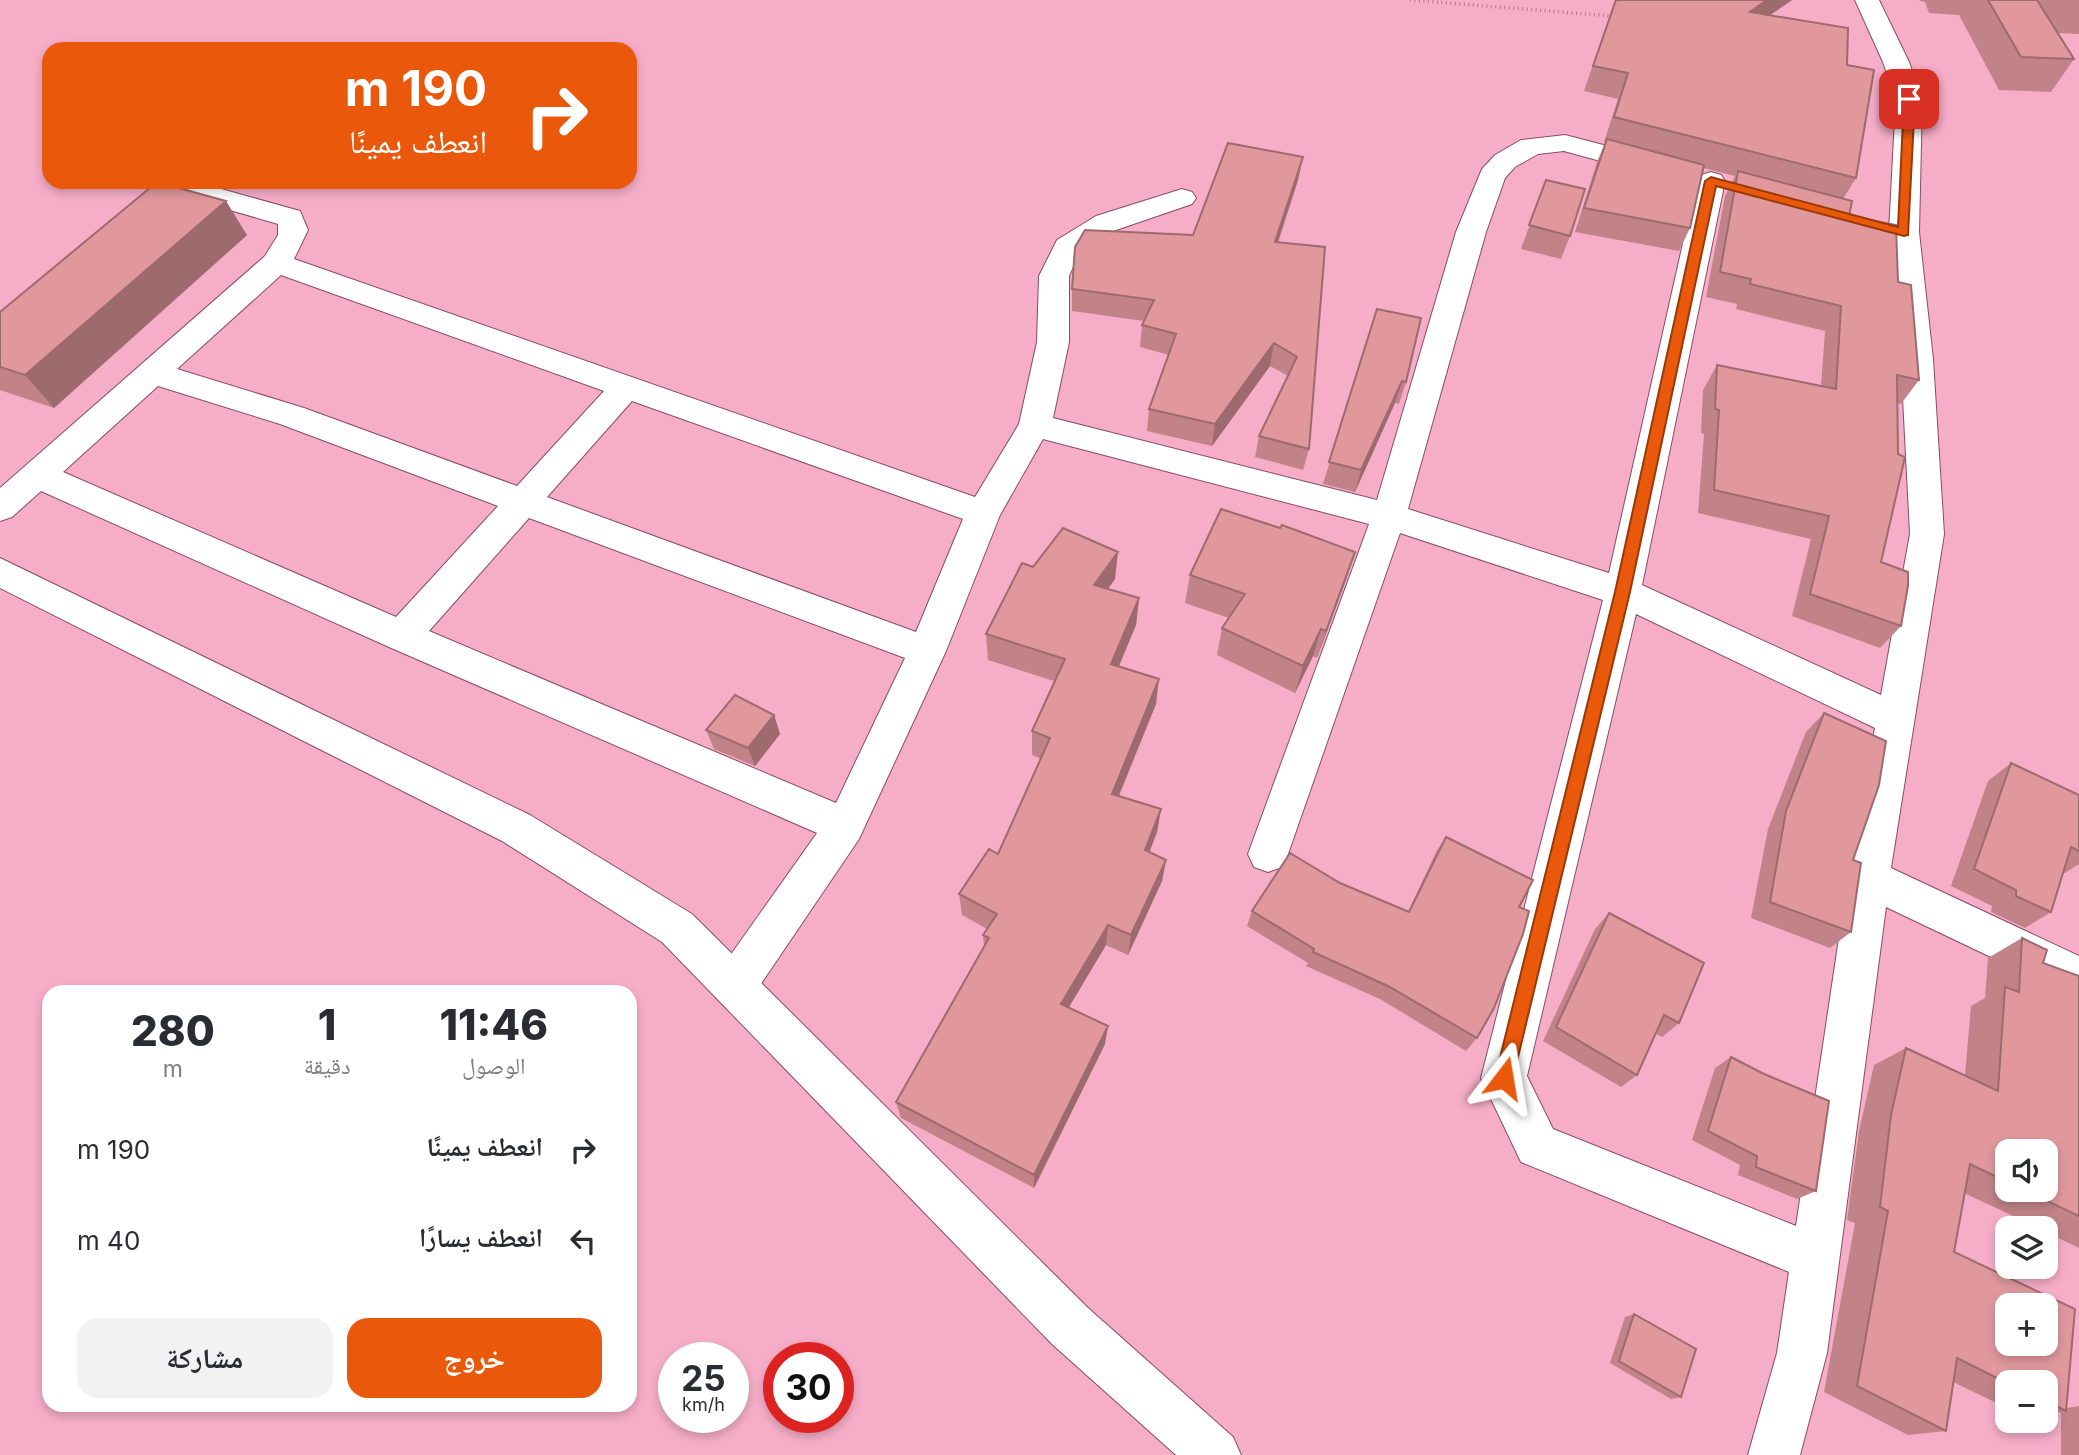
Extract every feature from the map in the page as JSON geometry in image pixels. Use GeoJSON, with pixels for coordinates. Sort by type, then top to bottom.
{"type":"FeatureCollection","features":[{"type":"Feature","properties":{"kind":"street"},"geometry":{"type":"LineString","coordinates":[[1774,1455],[1802,1353],[1869,878],[1927,534],[1917,359],[1891,229],[1909,99],[1896,62],[1867,0]]}},
{"type":"Feature","properties":{"kind":"street"},"geometry":{"type":"LineString","coordinates":[[1268,854],[1389,516],[1471,232],[1492,175],[1505,161],[1531,146],[1565,143],[1703,179],[1623,592],[1504,1078],[1537,1146],[1815,1258]]}},
{"type":"Feature","properties":{"kind":"street"},"geometry":{"type":"LineString","coordinates":[[0,508],[276,263],[295,232],[295,224],[290,218],[207,194],[164,206],[131,228]]}},
{"type":"Feature","properties":{"kind":"street"},"geometry":{"type":"LineString","coordinates":[[734,985],[845,827],[927,651],[983,513],[1035,425],[1054,342],[1054,276],[1067,247],[1106,223],[1182,198]]}},
{"type":"Feature","properties":{"kind":"street"},"geometry":{"type":"LineString","coordinates":[[276,263],[983,513]]}},
{"type":"Feature","properties":{"kind":"street"},"geometry":{"type":"LineString","coordinates":[[153,373],[292,416],[927,651]]}},
{"type":"Feature","properties":{"kind":"street"},"geometry":{"type":"LineString","coordinates":[[401,636],[627,386]]}},
{"type":"Feature","properties":{"kind":"street"},"geometry":{"type":"LineString","coordinates":[[1035,425],[1389,516],[1623,592],[1896,720]]}},
{"type":"Feature","properties":{"kind":"street"},"geometry":{"type":"LineString","coordinates":[[38,475],[401,636],[845,827]]}},
{"type":"Feature","properties":{"kind":"street"},"geometry":{"type":"LineString","coordinates":[[0,572],[516,828],[677,928],[1070,1326],[1214,1455]]}},
{"type":"Feature","properties":{"kind":"street"},"geometry":{"type":"LineString","coordinates":[[1869,878],[2079,978]]}},
{"type":"Feature","properties":{"kind":"path"},"geometry":{"type":"LineString","coordinates":[[1410,0],[1612,16]]}},
{"type":"Feature","properties":{"kind":"building"},"geometry":{"type":"Polygon","coordinates":[[[1616,0],[1767,0],[1750,12],[1848,28],[1847,65],[1874,70],[1856,178],[1614,117],[1628,73],[1593,66],[1616,0]]]}},
{"type":"Feature","properties":{"kind":"building"},"geometry":{"type":"Polygon","coordinates":[[[1988,0],[2037,0],[2074,59],[2021,57],[1988,0]]]}},
{"type":"Feature","properties":{"kind":"building"},"geometry":{"type":"Polygon","coordinates":[[[1607,139],[1704,165],[1690,228],[1584,208],[1607,139]]]}},
{"type":"Feature","properties":{"kind":"building"},"geometry":{"type":"Polygon","coordinates":[[[1228,143],[1303,157],[1275,242],[1325,247],[1309,449],[1259,436],[1297,357],[1274,343],[1215,424],[1149,409],[1176,334],[1142,325],[1154,300],[1072,289],[1075,247],[1085,230],[1193,235],[1228,143]]]}},
{"type":"Feature","properties":{"kind":"building"},"geometry":{"type":"Polygon","coordinates":[[[1738,171],[1852,201],[1849,216],[1896,225],[1898,282],[1911,285],[1919,380],[1897,375],[1898,454],[1905,457],[1881,562],[1908,572],[1901,626],[1810,594],[1829,516],[1714,490],[1719,410],[1715,409],[1717,365],[1836,389],[1841,306],[1750,284],[1751,279],[1720,272],[1738,171]]]}},
{"type":"Feature","properties":{"kind":"building"},"geometry":{"type":"Polygon","coordinates":[[[1546,180],[1585,189],[1570,236],[1529,225],[1546,180]]]}},
{"type":"Feature","properties":{"kind":"building"},"geometry":{"type":"Polygon","coordinates":[[[149,189],[182,189],[226,201],[25,375],[0,367],[0,312],[149,189]]]}},
{"type":"Feature","properties":{"kind":"building"},"geometry":{"type":"Polygon","coordinates":[[[1377,309],[1421,318],[1406,382],[1402,381],[1361,470],[1329,462],[1377,309]]]}},
{"type":"Feature","properties":{"kind":"building"},"geometry":{"type":"Polygon","coordinates":[[[1221,509],[1280,528],[1282,525],[1355,552],[1326,631],[1321,629],[1303,666],[1222,628],[1245,594],[1190,575],[1221,509]]]}},
{"type":"Feature","properties":{"kind":"building"},"geometry":{"type":"Polygon","coordinates":[[[1063,528],[1118,552],[1094,585],[1139,598],[1111,664],[1159,679],[1112,794],[1161,809],[1145,850],[1166,860],[1131,935],[1108,925],[1061,1004],[1108,1026],[1034,1175],[896,1102],[989,938],[983,935],[997,914],[959,894],[989,849],[998,854],[1050,738],[1032,731],[1065,659],[986,634],[1022,563],[1033,567],[1063,528]]]}},
{"type":"Feature","properties":{"kind":"building"},"geometry":{"type":"Polygon","coordinates":[[[735,695],[774,715],[748,748],[706,730],[735,695]]]}},
{"type":"Feature","properties":{"kind":"building"},"geometry":{"type":"Polygon","coordinates":[[[1824,713],[1886,741],[1879,785],[1853,860],[1861,863],[1851,932],[1770,902],[1786,811],[1824,713]]]}},
{"type":"Feature","properties":{"kind":"building"},"geometry":{"type":"Polygon","coordinates":[[[2011,763],[2079,795],[2079,851],[2071,847],[2051,912],[2016,896],[2016,890],[1974,869],[2011,763]]]}},
{"type":"Feature","properties":{"kind":"building"},"geometry":{"type":"Polygon","coordinates":[[[1446,837],[1533,880],[1519,907],[1529,911],[1523,934],[1494,1008],[1477,1038],[1388,986],[1313,952],[1314,949],[1252,911],[1290,853],[1340,883],[1409,912],[1446,837]]]}},
{"type":"Feature","properties":{"kind":"building"},"geometry":{"type":"Polygon","coordinates":[[[1609,913],[1704,963],[1679,1023],[1664,1015],[1637,1075],[1556,1027],[1609,913]]]}},
{"type":"Feature","properties":{"kind":"building"},"geometry":{"type":"Polygon","coordinates":[[[2022,938],[2047,950],[2043,963],[2079,976],[2079,1216],[2049,1202],[2058,1202],[2058,1139],[1995,1139],[1995,1176],[1970,1164],[1954,1252],[1995,1271],[1995,1279],[2011,1279],[2041,1293],[1995,1293],[1995,1356],[2058,1356],[2058,1301],[2075,1309],[2066,1411],[2058,1407],[2058,1370],[1995,1370],[1995,1377],[1957,1358],[1946,1431],[1857,1386],[1888,1211],[1880,1207],[1891,1115],[1906,1048],[1998,1091],[2005,987],[2019,992],[2022,938]]]}},
{"type":"Feature","properties":{"kind":"building"},"geometry":{"type":"Polygon","coordinates":[[[1731,1057],[1829,1101],[1816,1191],[1756,1167],[1757,1156],[1708,1131],[1731,1057]]]}},
{"type":"Feature","properties":{"kind":"building"},"geometry":{"type":"Polygon","coordinates":[[[1634,1314],[1696,1349],[1681,1397],[1619,1361],[1634,1314]]]}},
{"type":"Feature","properties":{"kind":"route"},"geometry":{"type":"LineString","coordinates":[[1504,1078],[1623,592],[1711,181],[1904,232],[1910,131],[1909,99]]}}]}
